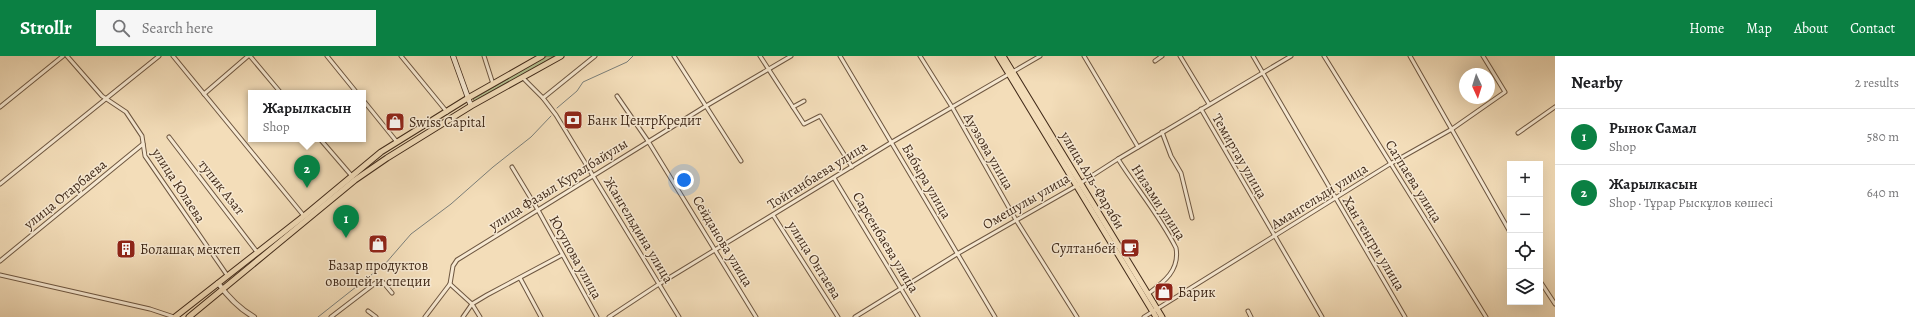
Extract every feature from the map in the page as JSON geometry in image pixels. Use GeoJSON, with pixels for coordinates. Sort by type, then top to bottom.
{"type":"FeatureCollection","features":[{"type":"Feature","properties":{"kind":"main road"},"geometry":{"type":"LineString","coordinates":[[453,56],[471,106]]}},
{"type":"Feature","properties":{"kind":"main road"},"geometry":{"type":"LineString","coordinates":[[189,317],[356,180],[387,158],[471,106],[561,56]]}},
{"type":"Feature","properties":{"kind":"main road","name":"улица Аль-Фараби"},"geometry":{"type":"LineString","coordinates":[[998,56],[1011,73],[1148,294],[1156,313]]}},
{"type":"Feature","properties":{"kind":"main road","name":"улица Аль-Фараби"},"geometry":{"type":"LineString","coordinates":[[1003,56],[1011,73]]}},
{"type":"Feature","properties":{"kind":"main road"},"geometry":{"type":"LineString","coordinates":[[174,317],[304,216],[351,175],[381,152],[468,98],[540,57]]}},
{"type":"Feature","properties":{"kind":"main road"},"geometry":{"type":"LineString","coordinates":[[381,152],[387,158]]}},
{"type":"Feature","properties":{"kind":"main road","name":"улица Аль-Фараби"},"geometry":{"type":"LineString","coordinates":[[1079,184],[1156,313],[1162,317]]}},
{"type":"Feature","properties":{"kind":"street"},"geometry":{"type":"LineString","coordinates":[[0,106],[62,56]]}},
{"type":"Feature","properties":{"kind":"street","name":"улица Юлаева"},"geometry":{"type":"LineString","coordinates":[[67,56],[102,96],[126,112],[142,136],[145,156],[227,275]]}},
{"type":"Feature","properties":{"kind":"street"},"geometry":{"type":"LineString","coordinates":[[0,184],[159,56]]}},
{"type":"Feature","properties":{"kind":"street"},"geometry":{"type":"LineString","coordinates":[[173,56],[304,216]]}},
{"type":"Feature","properties":{"kind":"street"},"geometry":{"type":"LineString","coordinates":[[204,94],[249,56],[278,90]]}},
{"type":"Feature","properties":{"kind":"street"},"geometry":{"type":"LineString","coordinates":[[327,56],[355,90]]}},
{"type":"Feature","properties":{"kind":"street"},"geometry":{"type":"LineString","coordinates":[[401,56],[447,112]]}},
{"type":"Feature","properties":{"kind":"street"},"geometry":{"type":"LineString","coordinates":[[484,56],[493,84]]}},
{"type":"Feature","properties":{"kind":"street"},"geometry":{"type":"LineString","coordinates":[[543,98],[595,56]]}},
{"type":"Feature","properties":{"kind":"street"},"geometry":{"type":"LineString","coordinates":[[674,56],[741,161]]}},
{"type":"Feature","properties":{"kind":"street"},"geometry":{"type":"LineString","coordinates":[[760,56],[804,124],[820,116],[852,167]]}},
{"type":"Feature","properties":{"kind":"street","name":"улица Фазыл Куралбайулы"},"geometry":{"type":"LineString","coordinates":[[425,317],[450,284],[453,266],[457,260],[648,141],[791,56]]}},
{"type":"Feature","properties":{"kind":"street","name":"Бабыра улица"},"geometry":{"type":"LineString","coordinates":[[840,56],[995,317]]}},
{"type":"Feature","properties":{"kind":"street","name":"Ауэзова улица"},"geometry":{"type":"LineString","coordinates":[[920,56],[952,107],[1016,220],[1077,317]]}},
{"type":"Feature","properties":{"kind":"street","name":"Тойганбаева улица"},"geometry":{"type":"LineString","coordinates":[[609,317],[659,284],[892,142],[1040,56]]}},
{"type":"Feature","properties":{"kind":"street","name":"Низами улица"},"geometry":{"type":"LineString","coordinates":[[1084,56],[1138,147]]}},
{"type":"Feature","properties":{"kind":"street"},"geometry":{"type":"LineString","coordinates":[[1155,61],[1162,56]]}},
{"type":"Feature","properties":{"kind":"street","name":"Темиртау улица"},"geometry":{"type":"LineString","coordinates":[[1180,56],[1209,104]]}},
{"type":"Feature","properties":{"kind":"street","name":"Хан тенгри улица"},"geometry":{"type":"LineString","coordinates":[[1253,56],[1405,317]]}},
{"type":"Feature","properties":{"kind":"street","name":"Омешулы улица"},"geometry":{"type":"LineString","coordinates":[[856,317],[957,254],[1079,184],[1162,132],[1291,56]]}},
{"type":"Feature","properties":{"kind":"street","name":"Сатпаева улица"},"geometry":{"type":"LineString","coordinates":[[1324,56],[1486,317]]}},
{"type":"Feature","properties":{"kind":"street"},"geometry":{"type":"LineString","coordinates":[[1410,56],[1507,227]]}},
{"type":"Feature","properties":{"kind":"street","name":"Амангельди улица"},"geometry":{"type":"LineString","coordinates":[[1144,317],[1156,313],[1274,236],[1390,164],[1452,130],[1505,92],[1483,56]]}},
{"type":"Feature","properties":{"kind":"street","name":"Жангельдина улица"},"geometry":{"type":"LineString","coordinates":[[523,78],[543,98],[594,174],[679,317]]}},
{"type":"Feature","properties":{"kind":"street","name":"Сейданова улица"},"geometry":{"type":"LineString","coordinates":[[617,96],[648,141],[756,317]]}},
{"type":"Feature","properties":{"kind":"street"},"geometry":{"type":"LineString","coordinates":[[792,107],[804,101]]}},
{"type":"Feature","properties":{"kind":"street"},"geometry":{"type":"LineString","coordinates":[[366,104],[397,142]]}},
{"type":"Feature","properties":{"kind":"street"},"geometry":{"type":"LineString","coordinates":[[1518,132],[1555,107]]}},
{"type":"Feature","properties":{"kind":"street","name":"Темиртау улица"},"geometry":{"type":"LineString","coordinates":[[1201,109],[1322,317]]}},
{"type":"Feature","properties":{"kind":"street"},"geometry":{"type":"LineString","coordinates":[[1162,132],[1171,156],[1180,173],[1192,218]]}},
{"type":"Feature","properties":{"kind":"street","name":"тупик Азат"},"geometry":{"type":"LineString","coordinates":[[168,137],[257,252]]}},
{"type":"Feature","properties":{"kind":"street"},"geometry":{"type":"LineString","coordinates":[[323,142],[351,175]]}},
{"type":"Feature","properties":{"kind":"street","name":"улица Отарбаева"},"geometry":{"type":"LineString","coordinates":[[0,261],[143,144]]}},
{"type":"Feature","properties":{"kind":"street","name":"Низами улица"},"geometry":{"type":"LineString","coordinates":[[1118,159],[1134,184],[1154,210],[1176,248],[1177,254],[1175,267],[1170,276],[1148,294]]}},
{"type":"Feature","properties":{"kind":"street","name":"Юсупова улица"},"geometry":{"type":"LineString","coordinates":[[512,167],[538,210],[597,317]]}},
{"type":"Feature","properties":{"kind":"street","name":"Сарсенбаева улица"},"geometry":{"type":"LineString","coordinates":[[834,178],[918,317]]}},
{"type":"Feature","properties":{"kind":"street","name":"улица Онтаева"},"geometry":{"type":"LineString","coordinates":[[773,215],[838,317]]}},
{"type":"Feature","properties":{"kind":"street"},"geometry":{"type":"LineString","coordinates":[[463,317],[472,304],[562,255]]}},
{"type":"Feature","properties":{"kind":"street"},"geometry":{"type":"LineString","coordinates":[[0,275],[150,309],[174,317]]}},
{"type":"Feature","properties":{"kind":"street"},"geometry":{"type":"LineString","coordinates":[[520,278],[541,317]]}},
{"type":"Feature","properties":{"kind":"street"},"geometry":{"type":"LineString","coordinates":[[331,317],[378,280],[382,281],[392,293]]}},
{"type":"Feature","properties":{"kind":"street"},"geometry":{"type":"LineString","coordinates":[[218,283],[230,300],[243,311],[254,317]]}},
{"type":"Feature","properties":{"kind":"street"},"geometry":{"type":"LineString","coordinates":[[450,284],[472,304],[480,317]]}},
{"type":"Feature","properties":{"kind":"street"},"geometry":{"type":"LineString","coordinates":[[1543,286],[1555,304]]}},
{"type":"Feature","properties":{"kind":"street"},"geometry":{"type":"LineString","coordinates":[[368,311],[376,317]]}},
{"type":"Feature","properties":{"kind":"street"},"geometry":{"type":"LineString","coordinates":[[1248,311],[1252,317]]}},
{"type":"Feature","properties":{"kind":"green space"},"geometry":{"type":"Polygon","coordinates":[[[547,56],[555,56],[475,102],[473,99],[547,56]]]}},
{"type":"Feature","properties":{"kind":"waterway"},"geometry":{"type":"LineString","coordinates":[[557,108],[577,91],[583,82],[627,62],[633,56]]}},
{"type":"Feature","properties":{"kind":"waterway"},"geometry":{"type":"LineString","coordinates":[[318,317],[385,264],[411,234],[451,204],[493,167],[531,137],[551,116]]}},
{"type":"Feature","properties":{"kind":"place","name":"Банк ЦентрКредит"},"geometry":{"type":"Point","coordinates":[573,120]}},
{"type":"Feature","properties":{"kind":"place","name":"Swiss Capital"},"geometry":{"type":"Point","coordinates":[395,122]}},
{"type":"Feature","properties":{"kind":"place","name":"Жарылкасын"},"geometry":{"type":"Point","coordinates":[307,188]}},
{"type":"Feature","properties":{"kind":"place","name":"Рынок Самал"},"geometry":{"type":"Point","coordinates":[346,238]}},
{"type":"Feature","properties":{"kind":"place","name":"Базар продуктов овощей и специи"},"geometry":{"type":"Point","coordinates":[378,244]}},
{"type":"Feature","properties":{"kind":"place","name":"Султанбей"},"geometry":{"type":"Point","coordinates":[1130,248]}},
{"type":"Feature","properties":{"kind":"place","name":"Болашақ мектеп"},"geometry":{"type":"Point","coordinates":[126,249]}},
{"type":"Feature","properties":{"kind":"place","name":"Барик"},"geometry":{"type":"Point","coordinates":[1164,292]}}]}
